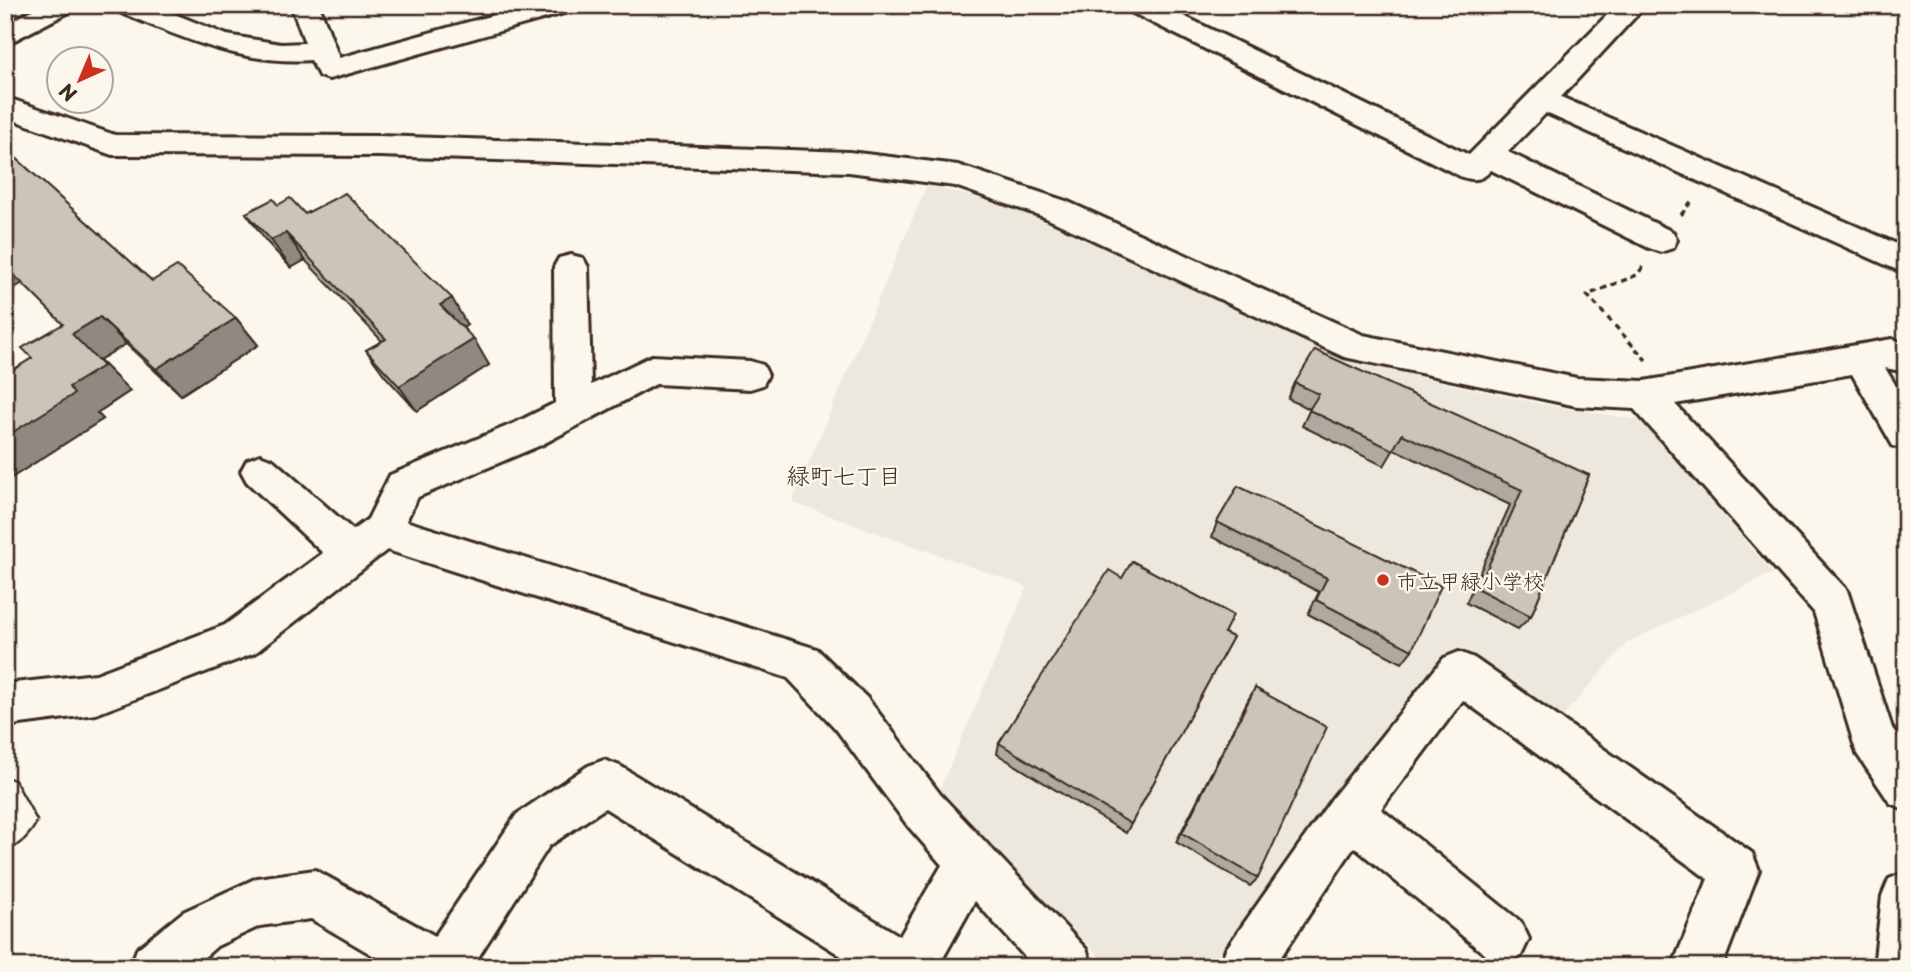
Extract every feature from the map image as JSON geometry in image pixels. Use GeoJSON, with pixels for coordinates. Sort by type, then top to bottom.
{"type":"FeatureCollection","features":[{"type":"Feature","properties":{"kind":"street"},"geometry":{"type":"LineString","coordinates":[[5,37],[61,5]]}},
{"type":"Feature","properties":{"kind":"street"},"geometry":{"type":"LineString","coordinates":[[127,5],[221,43],[281,53],[321,50]]}},
{"type":"Feature","properties":{"kind":"street"},"geometry":{"type":"LineString","coordinates":[[305,5],[329,70],[561,5]]}},
{"type":"Feature","properties":{"kind":"street"},"geometry":{"type":"LineString","coordinates":[[1139,5],[1473,170],[1633,5]]}},
{"type":"Feature","properties":{"kind":"street"},"geometry":{"type":"LineString","coordinates":[[1543,100],[1906,262]]}},
{"type":"Feature","properties":{"kind":"street"},"geometry":{"type":"LineString","coordinates":[[5,106],[112,145],[379,146],[849,162],[958,176],[1055,209],[1356,347],[1577,392],[1658,392],[1892,353],[1906,358]]}},
{"type":"Feature","properties":{"kind":"street"},"geometry":{"type":"LineString","coordinates":[[1488,155],[1661,240]]}},
{"type":"Feature","properties":{"kind":"street"},"geometry":{"type":"LineString","coordinates":[[571,267],[573,411]]}},
{"type":"Feature","properties":{"kind":"street"},"geometry":{"type":"LineString","coordinates":[[1861,358],[1906,435]]}},
{"type":"Feature","properties":{"kind":"street"},"geometry":{"type":"LineString","coordinates":[[5,705],[96,694],[240,639],[367,542],[404,486],[528,434],[652,370],[750,375]]}},
{"type":"Feature","properties":{"kind":"street"},"geometry":{"type":"LineString","coordinates":[[1658,392],[1832,603],[1873,740],[1906,786]]}},
{"type":"Feature","properties":{"kind":"street"},"geometry":{"type":"LineString","coordinates":[[260,471],[367,542],[802,663],[852,714],[924,810],[1068,967]]}},
{"type":"Feature","properties":{"kind":"street"},"geometry":{"type":"LineString","coordinates":[[1244,967],[1349,813],[1460,672],[1735,870],[1697,967]]}},
{"type":"Feature","properties":{"kind":"street"},"geometry":{"type":"LineString","coordinates":[[155,967],[200,929],[257,902],[315,894],[442,967],[533,830],[604,782],[908,967],[972,860]]}},
{"type":"Feature","properties":{"kind":"street"},"geometry":{"type":"LineString","coordinates":[[1349,813],[1504,939]]}},
{"type":"Feature","properties":{"kind":"street"},"geometry":{"type":"LineString","coordinates":[[1897,963],[1906,896]]}},
{"type":"Feature","properties":{"kind":"lane"},"geometry":{"type":"LineString","coordinates":[[5,790],[23,821],[5,838]]}},
{"type":"Feature","properties":{"kind":"path"},"geometry":{"type":"LineString","coordinates":[[1658,392],[1587,295],[1637,275],[1661,240]]}},
{"type":"Feature","properties":{"kind":"shaded area","name":"市立甲緑小学校"},"geometry":{"type":"Polygon","coordinates":[[[927,185],[1013,207],[1360,364],[1546,405],[1640,420],[1773,573],[1628,642],[1556,724],[1451,655],[1222,967],[1110,967],[938,793],[1027,587],[792,502],[927,185]]]}},
{"type":"Feature","properties":{"kind":"building"},"geometry":{"type":"Polygon","coordinates":[[[5,148],[152,281],[177,266],[236,318],[156,369],[100,317],[72,334],[103,366],[69,387],[74,394],[5,437],[5,375],[32,358],[22,348],[63,324],[5,266],[5,148]]]}},
{"type":"Feature","properties":{"kind":"building"},"geometry":{"type":"Polygon","coordinates":[[[345,193],[452,298],[440,305],[474,339],[399,386],[366,350],[386,339],[286,233],[271,240],[246,213],[273,199],[278,205],[290,198],[305,214],[345,193]]]}},
{"type":"Feature","properties":{"kind":"building"},"geometry":{"type":"Polygon","coordinates":[[[1315,350],[1589,475],[1531,616],[1478,589],[1522,490],[1402,434],[1393,450],[1309,410],[1319,394],[1295,383],[1315,350]]]}},
{"type":"Feature","properties":{"kind":"building"},"geometry":{"type":"Polygon","coordinates":[[[1238,486],[1441,586],[1412,650],[1316,600],[1327,578],[1217,522],[1238,486]]]}},
{"type":"Feature","properties":{"kind":"building"},"geometry":{"type":"Polygon","coordinates":[[[1132,561],[1233,615],[1224,633],[1233,637],[1131,824],[999,743],[1109,570],[1122,578],[1132,561]]]}},
{"type":"Feature","properties":{"kind":"building"},"geometry":{"type":"Polygon","coordinates":[[[1255,688],[1327,727],[1258,878],[1182,833],[1255,688]]]}},
{"type":"Feature","properties":{"kind":"railway"},"geometry":{"type":"LineString","coordinates":[[5,16],[24,5]]}},
{"type":"Feature","properties":{"kind":"place","name":"市立甲緑小学校"},"geometry":{"type":"Point","coordinates":[1383,580]}},
{"type":"Feature","properties":{"kind":"district","name":"緑町七丁目"},"geometry":{"type":"Point","coordinates":[844,474]}}]}
